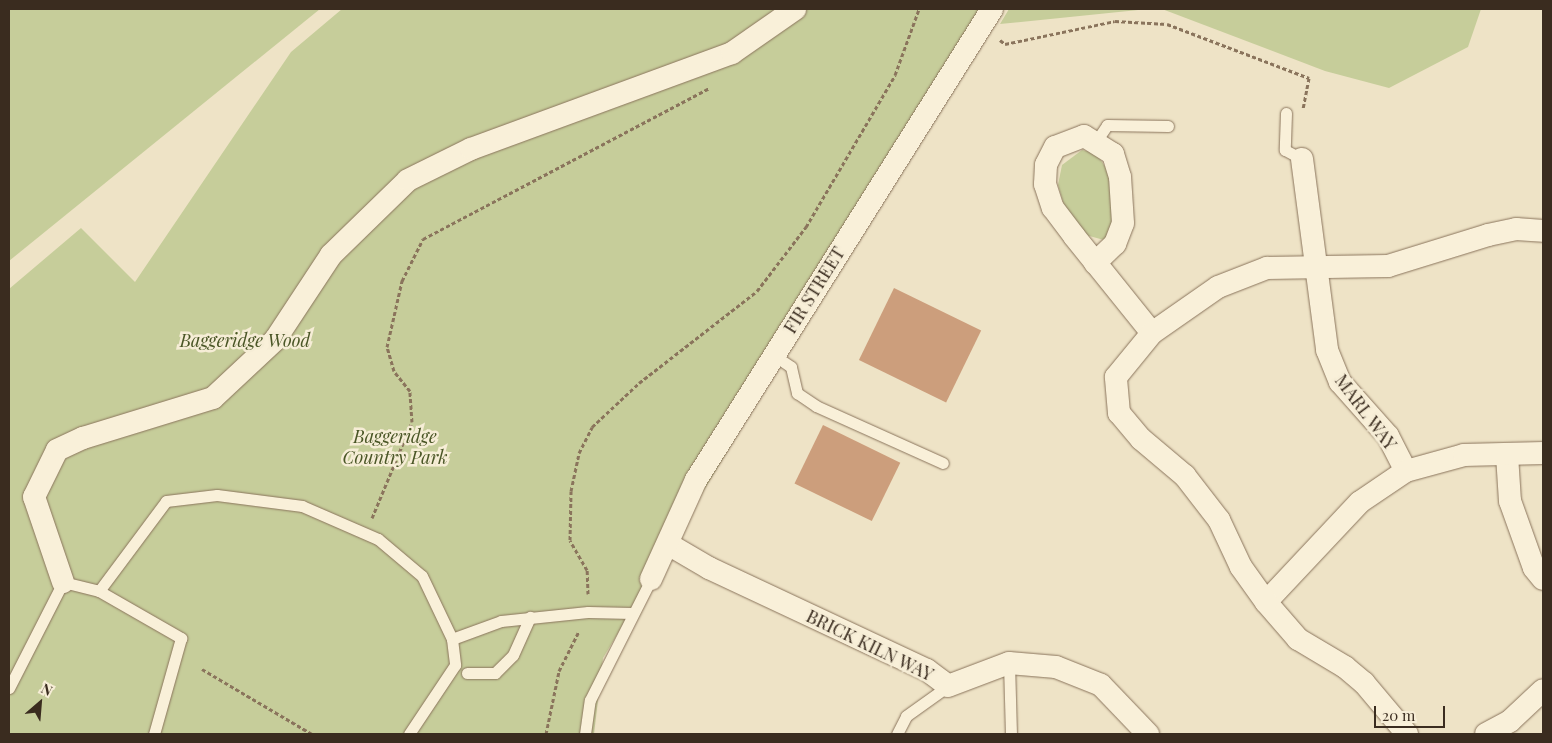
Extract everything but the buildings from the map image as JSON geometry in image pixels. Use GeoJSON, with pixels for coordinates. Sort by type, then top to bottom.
{"type":"FeatureCollection","features":[{"type":"Feature","properties":{"kind":"street"},"geometry":{"type":"LineString","coordinates":[[63,582],[34,497],[57,450],[83,438],[213,398],[275,340],[330,255],[408,180],[471,149],[732,53],[794,9]]}},
{"type":"Feature","properties":{"kind":"street","name":"FIR STREET"},"geometry":{"type":"LineString","coordinates":[[651,579],[696,480],[772,354],[987,17]]}},
{"type":"Feature","properties":{"kind":"street"},"geometry":{"type":"LineString","coordinates":[[1095,263],[1115,244],[1123,223],[1120,178],[1112,154],[1097,140],[1068,139],[1055,147],[1046,165],[1045,184],[1053,208],[1095,263],[1152,333]]}},
{"type":"Feature","properties":{"kind":"street","name":"MARL WAY"},"geometry":{"type":"LineString","coordinates":[[1302,159],[1312,214],[1312,265],[1327,350],[1340,382],[1388,436],[1406,471]]}},
{"type":"Feature","properties":{"kind":"street"},"geometry":{"type":"LineString","coordinates":[[1407,734],[1364,683],[1298,639],[1266,602],[1241,567],[1214,512],[1185,476],[1118,413],[1116,377],[1152,333],[1218,287],[1267,268],[1312,265],[1388,266],[1488,235],[1516,229],[1543,231]]}},
{"type":"Feature","properties":{"kind":"street"},"geometry":{"type":"LineString","coordinates":[[1266,602],[1291,580],[1321,539],[1360,502],[1406,471],[1464,455],[1543,454]]}},
{"type":"Feature","properties":{"kind":"street"},"geometry":{"type":"LineString","coordinates":[[1507,455],[1510,500],[1534,568],[1543,579]]}},
{"type":"Feature","properties":{"kind":"street","name":"BRICK KILN WAY"},"geometry":{"type":"LineString","coordinates":[[668,544],[709,568],[927,670],[948,686],[1009,663],[1056,667],[1101,685],[1148,734]]}},
{"type":"Feature","properties":{"kind":"street"},"geometry":{"type":"LineString","coordinates":[[1486,734],[1510,721],[1543,690]]}},
{"type":"Feature","properties":{"kind":"lane"},"geometry":{"type":"LineString","coordinates":[[1286,112],[1285,150],[1302,159]]}},
{"type":"Feature","properties":{"kind":"lane"},"geometry":{"type":"LineString","coordinates":[[1097,140],[1108,126],[1168,126]]}},
{"type":"Feature","properties":{"kind":"lane"},"geometry":{"type":"LineString","coordinates":[[772,354],[791,366],[797,392],[816,406],[943,463]]}},
{"type":"Feature","properties":{"kind":"lane"},"geometry":{"type":"LineString","coordinates":[[99,592],[166,501],[218,495],[302,506],[366,534],[422,576],[452,640],[455,665],[410,734]]}},
{"type":"Feature","properties":{"kind":"lane"},"geometry":{"type":"LineString","coordinates":[[585,734],[590,700],[632,613],[651,579]]}},
{"type":"Feature","properties":{"kind":"lane"},"geometry":{"type":"LineString","coordinates":[[9,688],[19,663],[63,582],[99,592],[182,638],[154,734]]}},
{"type":"Feature","properties":{"kind":"lane"},"geometry":{"type":"LineString","coordinates":[[452,640],[501,621],[588,612],[632,613]]}},
{"type":"Feature","properties":{"kind":"lane"},"geometry":{"type":"LineString","coordinates":[[467,673],[495,673],[514,655],[530,617]]}},
{"type":"Feature","properties":{"kind":"lane"},"geometry":{"type":"LineString","coordinates":[[1009,663],[1011,734]]}},
{"type":"Feature","properties":{"kind":"lane"},"geometry":{"type":"LineString","coordinates":[[897,734],[906,716],[948,686]]}},
{"type":"Feature","properties":{"kind":"path"},"geometry":{"type":"LineString","coordinates":[[546,734],[559,671],[588,612],[587,570],[570,540],[571,491],[578,453],[592,426],[639,383],[757,291],[806,227],[890,84],[919,9]]}},
{"type":"Feature","properties":{"kind":"path"},"geometry":{"type":"LineString","coordinates":[[987,17],[1005,44],[1114,21],[1167,24],[1309,78],[1301,115]]}},
{"type":"Feature","properties":{"kind":"path"},"geometry":{"type":"LineString","coordinates":[[366,534],[412,422],[410,391],[394,370],[387,347],[402,281],[423,239],[712,86]]}},
{"type":"Feature","properties":{"kind":"path"},"geometry":{"type":"LineString","coordinates":[[202,669],[312,734]]}},
{"type":"Feature","properties":{"kind":"green space"},"geometry":{"type":"Polygon","coordinates":[[[9,9],[320,9],[9,261],[9,9]]]}},
{"type":"Feature","properties":{"kind":"green space","name":"Baggeridge Country Park"},"geometry":{"type":"Polygon","coordinates":[[[342,9],[994,9],[603,658],[594,734],[9,734],[9,289],[81,228],[135,282],[291,52],[342,9]]]}},
{"type":"Feature","properties":{"kind":"green space"},"geometry":{"type":"Polygon","coordinates":[[[1009,9],[1148,9],[1000,24],[1009,9]]]}},
{"type":"Feature","properties":{"kind":"green space"},"geometry":{"type":"Polygon","coordinates":[[[1162,9],[1481,9],[1468,47],[1389,88],[1325,71],[1162,9]]]}},
{"type":"Feature","properties":{"kind":"green space"},"geometry":{"type":"Polygon","coordinates":[[[1082,150],[1096,153],[1110,174],[1113,226],[1104,240],[1082,234],[1065,209],[1058,185],[1062,165],[1082,150]]]}},
{"type":"Feature","properties":{"kind":"park label","name":"Baggeridge Wood"},"geometry":{"type":"Point","coordinates":[245,340]}}]}
